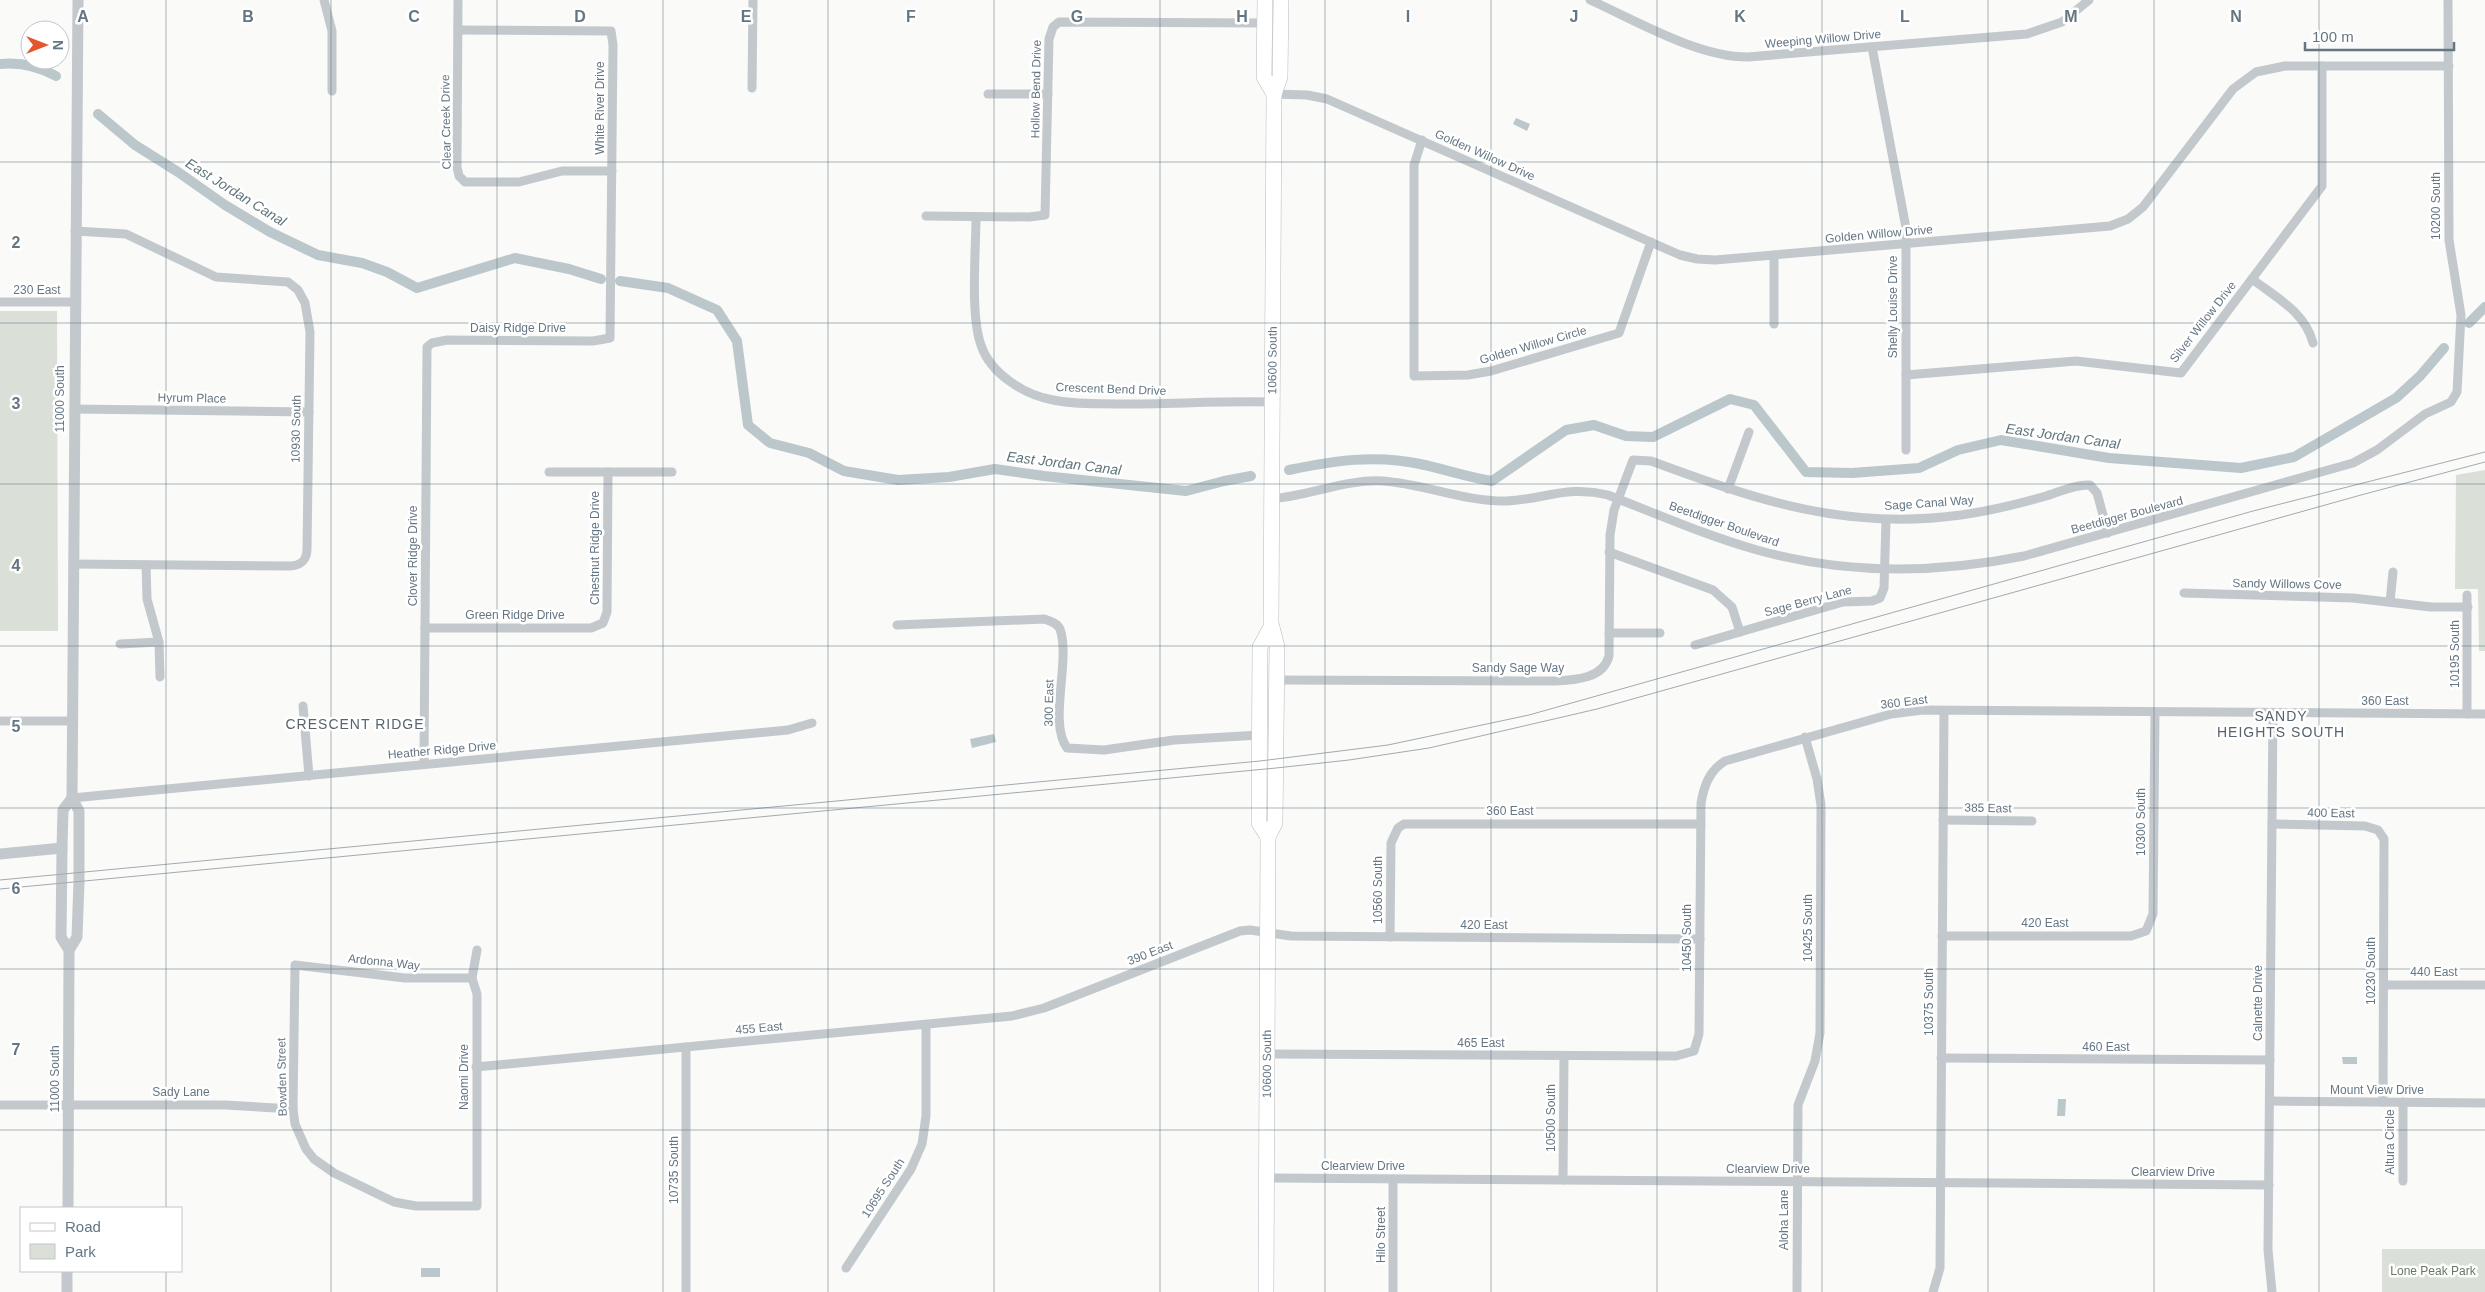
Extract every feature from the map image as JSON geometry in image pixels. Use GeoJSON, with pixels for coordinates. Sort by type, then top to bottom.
{"type":"FeatureCollection","features":[{"type":"Feature","properties":{"kind":"main road","name":"10600 South"},"geometry":{"type":"LineString","coordinates":[[1264,0],[1264,77],[1274,94]]}},
{"type":"Feature","properties":{"kind":"main road","name":"10600 South"},"geometry":{"type":"LineString","coordinates":[[1266,1292],[1268,837],[1275,823],[1276,680],[1276,647],[1271,627],[1274,94],[1280,77],[1281,0]]}},
{"type":"Feature","properties":{"kind":"main road","name":"10600 South"},"geometry":{"type":"LineString","coordinates":[[1268,837],[1259,823],[1260,647],[1271,627]]}},
{"type":"Feature","properties":{"kind":"street","name":"11000 South"},"geometry":{"type":"LineString","coordinates":[[69,950],[77,938],[79,882],[79,811],[72,798],[78,0]]}},
{"type":"Feature","properties":{"kind":"street"},"geometry":{"type":"LineString","coordinates":[[324,0],[332,31],[332,91]]}},
{"type":"Feature","properties":{"kind":"street","name":"Clear Creek Drive"},"geometry":{"type":"LineString","coordinates":[[458,0],[457,167],[462,180],[465,182],[519,182],[562,171],[612,172]]}},
{"type":"Feature","properties":{"kind":"street"},"geometry":{"type":"LineString","coordinates":[[752,88],[753,0]]}},
{"type":"Feature","properties":{"kind":"street","name":"Weeping Willow Drive"},"geometry":{"type":"LineString","coordinates":[[1590,0],[1700,49],[1728,56],[1758,57],[2028,34],[2062,22],[2089,0]]}},
{"type":"Feature","properties":{"kind":"street","name":"10200 South"},"geometry":{"type":"LineString","coordinates":[[2445,405],[2454,399],[2457,392],[2461,315],[2449,240],[2448,0]]}},
{"type":"Feature","properties":{"kind":"street","name":"Hollow Bend Drive"},"geometry":{"type":"LineString","coordinates":[[926,216],[1045,215],[1050,33],[1059,22],[1264,23]]}},
{"type":"Feature","properties":{"kind":"street","name":"White River Drive"},"geometry":{"type":"LineString","coordinates":[[458,30],[611,31],[613,45],[610,338]]}},
{"type":"Feature","properties":{"kind":"street","name":"Shelly Louise Drive"},"geometry":{"type":"LineString","coordinates":[[1872,47],[1903,208],[1906,244],[1906,450]]}},
{"type":"Feature","properties":{"kind":"street","name":"Silver Willow Drive"},"geometry":{"type":"LineString","coordinates":[[1906,375],[2076,361],[2182,373],[2322,186],[2322,66]]}},
{"type":"Feature","properties":{"kind":"street","name":"Golden Willow Drive"},"geometry":{"type":"LineString","coordinates":[[1274,94],[1307,95],[1327,99],[1651,242],[1697,259],[1715,260],[2101,228],[2120,223],[2143,208],[2240,82],[2256,72],[2275,67],[2449,66]]}},
{"type":"Feature","properties":{"kind":"street"},"geometry":{"type":"LineString","coordinates":[[988,94],[1048,94]]}},
{"type":"Feature","properties":{"kind":"street","name":"Golden Willow Circle"},"geometry":{"type":"LineString","coordinates":[[1422,140],[1414,165],[1414,376],[1468,375],[1491,371],[1619,333],[1651,242]]}},
{"type":"Feature","properties":{"kind":"street","name":"Crescent Bend Drive"},"geometry":{"type":"LineString","coordinates":[[976,216],[977,334],[988,359],[997,370],[1022,389],[1036,396],[1066,402],[1186,404],[1272,402]]}},
{"type":"Feature","properties":{"kind":"street","name":"10930 South"},"geometry":{"type":"LineString","coordinates":[[75,231],[126,234],[147,242],[206,274],[226,279],[282,280],[294,285],[301,295],[310,322],[307,549],[302,563],[290,566],[146,565]]}},
{"type":"Feature","properties":{"kind":"street"},"geometry":{"type":"LineString","coordinates":[[1774,254],[1774,324]]}},
{"type":"Feature","properties":{"kind":"street"},"geometry":{"type":"LineString","coordinates":[[2252,280],[2302,316],[2310,329],[2313,342]]}},
{"type":"Feature","properties":{"kind":"street","name":"230 East"},"geometry":{"type":"LineString","coordinates":[[0,302],[75,302]]}},
{"type":"Feature","properties":{"kind":"street","name":"Daisy Ridge Drive"},"geometry":{"type":"LineString","coordinates":[[427,347],[432,343],[447,340],[593,341],[610,338]]}},
{"type":"Feature","properties":{"kind":"street","name":"Clover Ridge Drive"},"geometry":{"type":"LineString","coordinates":[[424,764],[427,347]]}},
{"type":"Feature","properties":{"kind":"street","name":"Beetdigger Boulevard"},"geometry":{"type":"LineString","coordinates":[[1271,499],[1296,496],[1346,483],[1370,481],[1398,483],[1483,500],[1518,500],[1578,490],[1618,499],[1733,543],[1778,556],[1829,566],[1885,570],[1943,568],[1997,561],[2108,533],[2340,468],[2377,450],[2414,421],[2445,405]]}},
{"type":"Feature","properties":{"kind":"street","name":"Hyrum Place"},"geometry":{"type":"LineString","coordinates":[[74,409],[309,412]]}},
{"type":"Feature","properties":{"kind":"street"},"geometry":{"type":"LineString","coordinates":[[1728,489],[1750,432]]}},
{"type":"Feature","properties":{"kind":"street","name":"Sage Canal Way"},"geometry":{"type":"LineString","coordinates":[[1633,460],[1651,461],[1774,504],[1815,513],[1886,520],[1937,518],[1982,512],[2086,485],[2096,490],[2108,533]]}},
{"type":"Feature","properties":{"kind":"street","name":"Sandy Sage Way"},"geometry":{"type":"LineString","coordinates":[[1276,680],[1555,681],[1577,679],[1596,674],[1606,665],[1609,656],[1609,552],[1612,522],[1618,499],[1633,460]]}},
{"type":"Feature","properties":{"kind":"street"},"geometry":{"type":"LineString","coordinates":[[549,472],[672,472]]}},
{"type":"Feature","properties":{"kind":"street","name":"Chestnut Ridge Drive"},"geometry":{"type":"LineString","coordinates":[[603,623],[607,612],[608,472]]}},
{"type":"Feature","properties":{"kind":"street","name":"Sage Berry Lane"},"geometry":{"type":"LineString","coordinates":[[1696,645],[1843,602],[1876,600],[1884,592],[1886,520]]}},
{"type":"Feature","properties":{"kind":"street"},"geometry":{"type":"LineString","coordinates":[[1609,552],[1714,590],[1732,608],[1740,632]]}},
{"type":"Feature","properties":{"kind":"street"},"geometry":{"type":"LineString","coordinates":[[73,564],[146,565],[148,608],[159,642],[160,677]]}},
{"type":"Feature","properties":{"kind":"street"},"geometry":{"type":"LineString","coordinates":[[2390,602],[2393,572]]}},
{"type":"Feature","properties":{"kind":"street","name":"Sandy Willows Cove"},"geometry":{"type":"LineString","coordinates":[[2184,593],[2353,598],[2431,607],[2468,607]]}},
{"type":"Feature","properties":{"kind":"street","name":"10195 South"},"geometry":{"type":"LineString","coordinates":[[2467,595],[2467,714]]}},
{"type":"Feature","properties":{"kind":"street","name":"300 East"},"geometry":{"type":"LineString","coordinates":[[897,625],[1044,619],[1053,622],[1060,628],[1062,651],[1060,715],[1063,743],[1067,748],[1104,750],[1174,740],[1260,735]]}},
{"type":"Feature","properties":{"kind":"street","name":"Green Ridge Drive"},"geometry":{"type":"LineString","coordinates":[[425,628],[591,628],[603,623]]}},
{"type":"Feature","properties":{"kind":"street"},"geometry":{"type":"LineString","coordinates":[[1610,633],[1660,633]]}},
{"type":"Feature","properties":{"kind":"street"},"geometry":{"type":"LineString","coordinates":[[120,644],[159,642]]}},
{"type":"Feature","properties":{"kind":"street"},"geometry":{"type":"LineString","coordinates":[[303,706],[308,776]]}},
{"type":"Feature","properties":{"kind":"street","name":"360 East"},"geometry":{"type":"LineString","coordinates":[[1391,843],[1398,828],[1410,823],[1701,824],[1703,793],[1711,774],[1717,766],[1734,757],[1891,714],[1944,710],[2485,714]]}},
{"type":"Feature","properties":{"kind":"street","name":"10375 South"},"geometry":{"type":"LineString","coordinates":[[1933,1292],[1940,1268],[1944,710]]}},
{"type":"Feature","properties":{"kind":"street","name":"10300 South"},"geometry":{"type":"LineString","coordinates":[[2146,930],[2153,914],[2155,712]]}},
{"type":"Feature","properties":{"kind":"street","name":"Calnette Drive"},"geometry":{"type":"LineString","coordinates":[[2272,1292],[2269,1267],[2269,1185],[2273,713]]}},
{"type":"Feature","properties":{"kind":"street"},"geometry":{"type":"LineString","coordinates":[[0,721],[73,721]]}},
{"type":"Feature","properties":{"kind":"street","name":"Heather Ridge Drive"},"geometry":{"type":"LineString","coordinates":[[72,798],[788,730],[812,723]]}},
{"type":"Feature","properties":{"kind":"street","name":"10425 South"},"geometry":{"type":"LineString","coordinates":[[1798,1118],[1801,1093],[1815,1061],[1820,1033],[1821,805],[1817,778],[1805,737]]}},
{"type":"Feature","properties":{"kind":"street","name":"11000 South"},"geometry":{"type":"LineString","coordinates":[[68,1207],[69,950],[61,937],[63,810],[72,798]]}},
{"type":"Feature","properties":{"kind":"street","name":"385 East"},"geometry":{"type":"LineString","coordinates":[[1943,820],[2032,821]]}},
{"type":"Feature","properties":{"kind":"street","name":"10450 South"},"geometry":{"type":"LineString","coordinates":[[1694,1051],[1699,1034],[1701,824]]}},
{"type":"Feature","properties":{"kind":"street","name":"400 East"},"geometry":{"type":"LineString","coordinates":[[2272,824],[2365,826],[2378,830],[2384,839]]}},
{"type":"Feature","properties":{"kind":"street","name":"10230 South"},"geometry":{"type":"LineString","coordinates":[[2383,1102],[2384,839]]}},
{"type":"Feature","properties":{"kind":"street","name":"10560 South"},"geometry":{"type":"LineString","coordinates":[[1390,937],[1391,843]]}},
{"type":"Feature","properties":{"kind":"street"},"geometry":{"type":"LineString","coordinates":[[0,854],[62,848]]}},
{"type":"Feature","properties":{"kind":"street","name":"390 East"},"geometry":{"type":"LineString","coordinates":[[1044,1008],[1240,931],[1250,930],[1268,933]]}},
{"type":"Feature","properties":{"kind":"street","name":"420 East"},"geometry":{"type":"LineString","coordinates":[[1942,936],[2131,936],[2146,930]]}},
{"type":"Feature","properties":{"kind":"street","name":"420 East"},"geometry":{"type":"LineString","coordinates":[[1268,933],[1290,936],[1700,939]]}},
{"type":"Feature","properties":{"kind":"street","name":"Naomi Drive"},"geometry":{"type":"LineString","coordinates":[[477,950],[472,978],[477,994],[477,1206]]}},
{"type":"Feature","properties":{"kind":"street","name":"Ardonna Way"},"geometry":{"type":"LineString","coordinates":[[295,965],[405,978],[472,978]]}},
{"type":"Feature","properties":{"kind":"street","name":"Bowden Street"},"geometry":{"type":"LineString","coordinates":[[295,965],[293,1109],[298,1131],[306,1149],[314,1159],[334,1173],[394,1202],[416,1206],[477,1206]]}},
{"type":"Feature","properties":{"kind":"street","name":"440 East"},"geometry":{"type":"LineString","coordinates":[[2384,984],[2485,985]]}},
{"type":"Feature","properties":{"kind":"street","name":"455 East"},"geometry":{"type":"LineString","coordinates":[[476,1067],[926,1025],[1012,1016],[1044,1008]]}},
{"type":"Feature","properties":{"kind":"street","name":"10695 South"},"geometry":{"type":"LineString","coordinates":[[846,1268],[911,1169],[922,1144],[926,1116],[926,1025]]}},
{"type":"Feature","properties":{"kind":"street","name":"10735 South"},"geometry":{"type":"LineString","coordinates":[[686,1047],[686,1292]]}},
{"type":"Feature","properties":{"kind":"street","name":"465 East"},"geometry":{"type":"LineString","coordinates":[[1267,1054],[1676,1056],[1694,1051]]}},
{"type":"Feature","properties":{"kind":"street","name":"10500 South"},"geometry":{"type":"LineString","coordinates":[[1563,1180],[1564,1056]]}},
{"type":"Feature","properties":{"kind":"street","name":"460 East"},"geometry":{"type":"LineString","coordinates":[[1942,1058],[2270,1060]]}},
{"type":"Feature","properties":{"kind":"street","name":"Mount View Drive"},"geometry":{"type":"LineString","coordinates":[[2270,1102],[2485,1103]]}},
{"type":"Feature","properties":{"kind":"street","name":"Altura Circle"},"geometry":{"type":"LineString","coordinates":[[2403,1102],[2403,1181]]}},
{"type":"Feature","properties":{"kind":"street"},"geometry":{"type":"LineString","coordinates":[[0,1105],[69,1105]]}},
{"type":"Feature","properties":{"kind":"street","name":"Sady Lane"},"geometry":{"type":"LineString","coordinates":[[69,1105],[225,1105],[293,1109]]}},
{"type":"Feature","properties":{"kind":"street","name":"Aloha Lane"},"geometry":{"type":"LineString","coordinates":[[1796,1292],[1798,1118]]}},
{"type":"Feature","properties":{"kind":"street","name":"Clearview Drive"},"geometry":{"type":"LineString","coordinates":[[1266,1178],[2269,1185]]}},
{"type":"Feature","properties":{"kind":"street","name":"Hilo Street"},"geometry":{"type":"LineString","coordinates":[[1393,1179],[1393,1292]]}},
{"type":"Feature","properties":{"kind":"street"},"geometry":{"type":"LineString","coordinates":[[67,1272],[67,1292]]}},
{"type":"Feature","properties":{"kind":"green space"},"geometry":{"type":"Polygon","coordinates":[[[0,311],[57,311],[58,631],[0,631],[0,311]]]}},
{"type":"Feature","properties":{"kind":"green space"},"geometry":{"type":"Polygon","coordinates":[[[2485,470],[2485,651],[2479,651],[2478,589],[2455,589],[2456,475],[2485,470]]]}},
{"type":"Feature","properties":{"kind":"green space","name":"Lone Peak Park"},"geometry":{"type":"Polygon","coordinates":[[[2382,1249],[2485,1249],[2485,1292],[2382,1292],[2382,1249]]]}},
{"type":"Feature","properties":{"kind":"shaded area"},"geometry":{"type":"Polygon","coordinates":[[[1516,118],[1530,124],[1527,131],[1513,124],[1516,118]]]}},
{"type":"Feature","properties":{"kind":"shaded area"},"geometry":{"type":"Polygon","coordinates":[[[994,734],[996,742],[972,748],[970,739],[994,734]]]}},
{"type":"Feature","properties":{"kind":"shaded area"},"geometry":{"type":"Polygon","coordinates":[[[2342,1057],[2357,1057],[2357,1064],[2343,1064],[2342,1057]]]}},
{"type":"Feature","properties":{"kind":"shaded area"},"geometry":{"type":"Polygon","coordinates":[[[2058,1099],[2066,1099],[2065,1116],[2057,1116],[2058,1099]]]}},
{"type":"Feature","properties":{"kind":"shaded area"},"geometry":{"type":"Polygon","coordinates":[[[421,1268],[440,1268],[440,1277],[421,1277],[421,1268]]]}},
{"type":"Feature","properties":{"kind":"waterway","name":"East Jordan Canal"},"geometry":{"type":"LineString","coordinates":[[0,64],[29,66],[56,76]]}},
{"type":"Feature","properties":{"kind":"waterway","name":"East Jordan Canal"},"geometry":{"type":"LineString","coordinates":[[98,114],[135,145],[225,205],[270,232],[318,255],[362,263],[387,272],[417,288],[515,258],[569,269],[601,279]]}},
{"type":"Feature","properties":{"kind":"waterway","name":"East Jordan Canal"},"geometry":{"type":"LineString","coordinates":[[620,281],[668,288],[717,310],[737,341],[748,425],[770,443],[809,453],[844,471],[898,480],[949,477],[995,469],[1186,491],[1251,476]]}},
{"type":"Feature","properties":{"kind":"waterway","name":"East Jordan Canal"},"geometry":{"type":"LineString","coordinates":[[2469,323],[2485,307]]}},
{"type":"Feature","properties":{"kind":"waterway","name":"East Jordan Canal"},"geometry":{"type":"LineString","coordinates":[[1289,470],[1354,460],[1387,459],[1420,464],[1492,481],[1566,430],[1594,425],[1626,436],[1653,437],[1730,399],[1754,405],[1806,472],[1852,473],[1919,468],[1958,450],[2001,440],[2109,458],[2241,468],[2294,457],[2396,398],[2420,376],[2444,348]]}},
{"type":"Feature","properties":{"kind":"tram line"},"geometry":{"type":"LineString","coordinates":[[0,880],[1260,761],[1388,745],[1529,715],[2253,511],[2485,452]]}},
{"type":"Feature","properties":{"kind":"tram line"},"geometry":{"type":"LineString","coordinates":[[0,889],[1276,768],[1349,760],[1429,748],[1597,709],[2485,462]]}},
{"type":"Feature","properties":{"kind":"district","name":"CRESCENT RIDGE"},"geometry":{"type":"Point","coordinates":[355,724]}},
{"type":"Feature","properties":{"kind":"district","name":"SANDY HEIGHTS SOUTH"},"geometry":{"type":"Point","coordinates":[2281,724]}}]}
